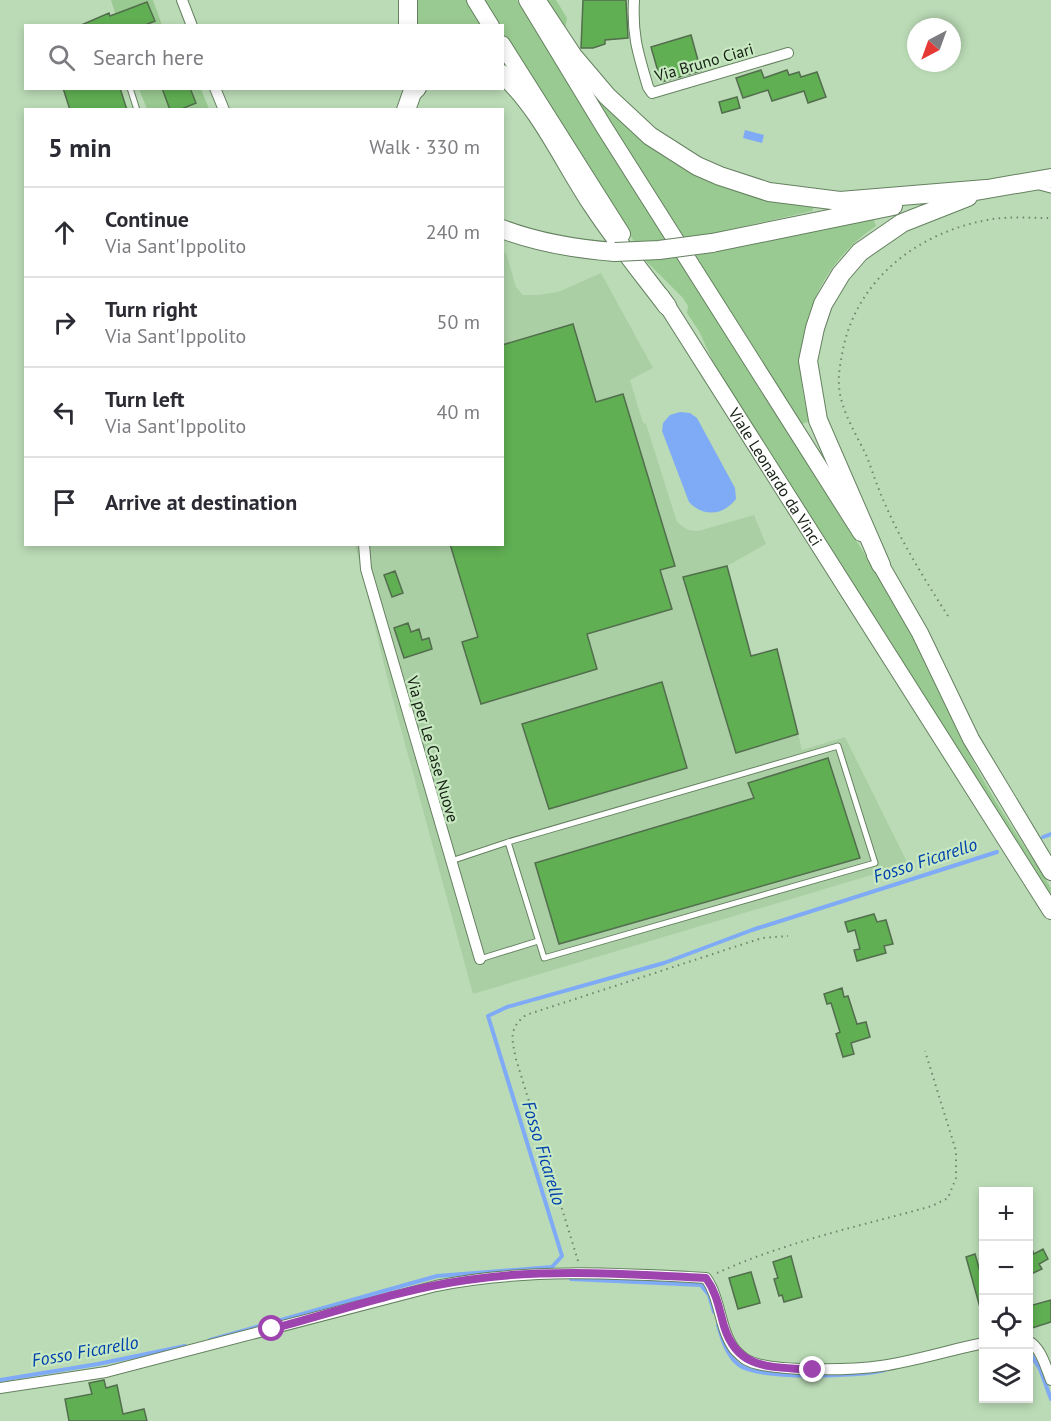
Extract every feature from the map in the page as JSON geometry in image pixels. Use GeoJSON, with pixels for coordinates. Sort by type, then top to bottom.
{"type":"FeatureCollection","features":[{"type":"Feature","properties":{"kind":"highway"},"geometry":{"type":"LineString","coordinates":[[408,0],[408,24]]}},
{"type":"Feature","properties":{"kind":"highway"},"geometry":{"type":"LineString","coordinates":[[536,0],[573,56],[607,96],[650,136],[697,166],[720,176],[769,192],[840,201],[986,189]]}},
{"type":"Feature","properties":{"kind":"highway"},"geometry":{"type":"LineString","coordinates":[[504,76],[517,87],[593,206],[667,306]]}},
{"type":"Feature","properties":{"kind":"highway"},"geometry":{"type":"LineString","coordinates":[[400,90],[401,108]]}},
{"type":"Feature","properties":{"kind":"highway"},"geometry":{"type":"LineString","coordinates":[[407,108],[415,90]]}},
{"type":"Feature","properties":{"kind":"highway"},"geometry":{"type":"LineString","coordinates":[[504,230],[552,244],[615,252],[659,250],[712,243],[1051,178]]}},
{"type":"Feature","properties":{"kind":"highway"},"geometry":{"type":"LineString","coordinates":[[881,565],[818,420],[808,361],[815,328],[823,304],[841,274],[860,252],[902,223],[986,189]]}},
{"type":"Feature","properties":{"kind":"main road"},"geometry":{"type":"LineString","coordinates":[[475,0],[490,24]]}},
{"type":"Feature","properties":{"kind":"main road"},"geometry":{"type":"LineString","coordinates":[[527,0],[604,127],[881,565],[921,633],[971,740],[1051,872]]}},
{"type":"Feature","properties":{"kind":"main road","name":"Viale Leonardo da Vinci"},"geometry":{"type":"LineString","coordinates":[[504,47],[1051,911]]}},
{"type":"Feature","properties":{"kind":"street"},"geometry":{"type":"LineString","coordinates":[[182,0],[191,24]]}},
{"type":"Feature","properties":{"kind":"street","name":"Via Bruno Ciari"},"geometry":{"type":"LineString","coordinates":[[633,0],[635,44],[648,87],[652,93],[788,53]]}},
{"type":"Feature","properties":{"kind":"street"},"geometry":{"type":"LineString","coordinates":[[216,90],[223,108]]}},
{"type":"Feature","properties":{"kind":"street","name":"Via per Le Case Nuove"},"geometry":{"type":"LineString","coordinates":[[364,546],[366,569],[480,959]]}},
{"type":"Feature","properties":{"kind":"street"},"geometry":{"type":"LineString","coordinates":[[0,1388],[106,1372],[468,1279],[576,1273],[706,1278],[714,1289],[725,1329],[734,1349],[745,1360],[763,1365],[813,1370],[880,1366],[979,1344]]}},
{"type":"Feature","properties":{"kind":"street"},"geometry":{"type":"LineString","coordinates":[[1033,1344],[1045,1363],[1051,1380]]}},
{"type":"Feature","properties":{"kind":"lane"},"geometry":{"type":"LineString","coordinates":[[131,90],[136,108]]}},
{"type":"Feature","properties":{"kind":"lane"},"geometry":{"type":"LineString","coordinates":[[1023,183],[1051,190]]}},
{"type":"Feature","properties":{"kind":"lane"},"geometry":{"type":"LineString","coordinates":[[450,861],[508,842],[838,746],[875,863],[544,958],[508,842]]}},
{"type":"Feature","properties":{"kind":"lane"},"geometry":{"type":"LineString","coordinates":[[480,959],[538,941]]}},
{"type":"Feature","properties":{"kind":"path"},"geometry":{"type":"LineString","coordinates":[[948,616],[896,528],[844,408],[839,386],[844,344],[855,309],[877,278],[914,249],[938,237],[986,220],[1051,218]]}},
{"type":"Feature","properties":{"kind":"path"},"geometry":{"type":"LineString","coordinates":[[576,1273],[578,1260],[516,1059],[512,1037],[516,1022],[526,1015],[762,938],[788,936]]}},
{"type":"Feature","properties":{"kind":"path"},"geometry":{"type":"LineString","coordinates":[[706,1278],[741,1262],[932,1206],[948,1198],[956,1178],[956,1151],[925,1051]]}},
{"type":"Feature","properties":{"kind":"shaded area"},"geometry":{"type":"Polygon","coordinates":[[[111,0],[153,0],[162,24],[119,24],[111,0]]]}},
{"type":"Feature","properties":{"kind":"shaded area"},"geometry":{"type":"Polygon","coordinates":[[[414,0],[466,0],[481,24],[411,24],[414,0]]]}},
{"type":"Feature","properties":{"kind":"shaded area"},"geometry":{"type":"Polygon","coordinates":[[[482,0],[517,0],[891,596],[981,776],[1051,888],[1051,898],[720,377],[699,331],[687,313],[688,306],[683,298],[647,262],[504,35],[504,24],[497,24],[482,0]]]}},
{"type":"Feature","properties":{"kind":"shaded area"},"geometry":{"type":"Polygon","coordinates":[[[543,0],[556,0],[567,18],[565,30],[543,0]]]}},
{"type":"Feature","properties":{"kind":"shaded area"},"geometry":{"type":"Polygon","coordinates":[[[139,90],[201,90],[209,108],[147,108],[139,90]]]}},
{"type":"Feature","properties":{"kind":"shaded area"},"geometry":{"type":"Polygon","coordinates":[[[593,93],[645,139],[816,202],[812,211],[714,233],[720,250],[873,218],[876,226],[854,243],[835,264],[820,287],[810,312],[803,339],[801,366],[803,394],[810,421],[802,424],[793,411],[593,93]]]}},
{"type":"Feature","properties":{"kind":"shaded area"},"geometry":{"type":"Polygon","coordinates":[[[504,253],[506,253],[516,287],[523,295],[558,292],[601,273],[653,368],[630,380],[677,522],[688,530],[698,531],[754,515],[766,544],[727,566],[751,656],[777,649],[802,750],[845,737],[908,864],[473,994],[389,685],[355,546],[504,546],[504,253]]]}},
{"type":"Feature","properties":{"kind":"water"},"geometry":{"type":"Polygon","coordinates":[[[745,130],[764,135],[762,143],[743,138],[745,130]]]}},
{"type":"Feature","properties":{"kind":"water"},"geometry":{"type":"Polygon","coordinates":[[[680,412],[690,413],[697,418],[735,488],[736,499],[725,509],[707,512],[689,502],[662,431],[663,423],[670,415],[680,412]]]}},
{"type":"Feature","properties":{"kind":"building"},"geometry":{"type":"Polygon","coordinates":[[[583,0],[626,0],[628,38],[605,40],[605,44],[593,48],[581,48],[583,0]]]}},
{"type":"Feature","properties":{"kind":"building"},"geometry":{"type":"Polygon","coordinates":[[[147,2],[155,21],[148,24],[84,24],[109,13],[110,16],[147,2]]]}},
{"type":"Feature","properties":{"kind":"building"},"geometry":{"type":"Polygon","coordinates":[[[691,35],[701,71],[661,82],[651,47],[691,35]]]}},
{"type":"Feature","properties":{"kind":"building"},"geometry":{"type":"Polygon","coordinates":[[[761,70],[764,78],[787,70],[789,75],[799,72],[801,77],[817,72],[826,97],[808,103],[804,91],[772,101],[768,90],[743,98],[736,78],[761,70]]]}},
{"type":"Feature","properties":{"kind":"building"},"geometry":{"type":"Polygon","coordinates":[[[64,90],[121,90],[126,108],[69,108],[64,90]]]}},
{"type":"Feature","properties":{"kind":"building"},"geometry":{"type":"Polygon","coordinates":[[[163,90],[191,90],[196,103],[184,108],[169,108],[163,90]]]}},
{"type":"Feature","properties":{"kind":"building"},"geometry":{"type":"Polygon","coordinates":[[[737,97],[740,108],[722,113],[719,102],[737,97]]]}},
{"type":"Feature","properties":{"kind":"building"},"geometry":{"type":"Polygon","coordinates":[[[573,324],[596,402],[623,394],[675,566],[660,570],[672,609],[587,634],[597,669],[481,704],[462,642],[478,637],[451,546],[504,546],[504,344],[573,324]]]}},
{"type":"Feature","properties":{"kind":"building"},"geometry":{"type":"Polygon","coordinates":[[[727,566],[751,656],[777,649],[798,734],[736,753],[683,577],[727,566]]]}},
{"type":"Feature","properties":{"kind":"building"},"geometry":{"type":"Polygon","coordinates":[[[395,571],[403,593],[392,597],[384,575],[395,571]]]}},
{"type":"Feature","properties":{"kind":"building"},"geometry":{"type":"Polygon","coordinates":[[[408,623],[411,632],[419,629],[422,640],[429,638],[432,649],[404,658],[394,628],[408,623]]]}},
{"type":"Feature","properties":{"kind":"building"},"geometry":{"type":"Polygon","coordinates":[[[662,682],[687,768],[549,809],[522,724],[662,682]]]}},
{"type":"Feature","properties":{"kind":"building"},"geometry":{"type":"Polygon","coordinates":[[[828,758],[860,858],[559,944],[535,863],[754,798],[748,783],[828,758]]]}},
{"type":"Feature","properties":{"kind":"building"},"geometry":{"type":"Polygon","coordinates":[[[874,914],[877,922],[886,920],[893,944],[884,946],[886,953],[857,961],[854,950],[860,949],[855,930],[848,932],[845,922],[874,914]]]}},
{"type":"Feature","properties":{"kind":"building"},"geometry":{"type":"Polygon","coordinates":[[[842,988],[844,997],[848,996],[857,1024],[866,1022],[870,1037],[851,1043],[854,1054],[843,1057],[836,1034],[840,1032],[831,1003],[827,1004],[824,994],[842,988]]]}},
{"type":"Feature","properties":{"kind":"building"},"geometry":{"type":"Polygon","coordinates":[[[1043,1249],[1048,1259],[1039,1264],[1042,1269],[1033,1273],[1033,1252],[1034,1254],[1043,1249]]]}},
{"type":"Feature","properties":{"kind":"building"},"geometry":{"type":"Polygon","coordinates":[[[975,1254],[979,1268],[979,1304],[966,1257],[975,1254]]]}},
{"type":"Feature","properties":{"kind":"building"},"geometry":{"type":"Polygon","coordinates":[[[791,1256],[802,1297],[784,1302],[782,1295],[779,1296],[774,1279],[778,1278],[773,1262],[791,1256]]]}},
{"type":"Feature","properties":{"kind":"building"},"geometry":{"type":"Polygon","coordinates":[[[751,1272],[760,1303],[738,1309],[729,1278],[751,1272]]]}},
{"type":"Feature","properties":{"kind":"building"},"geometry":{"type":"Polygon","coordinates":[[[1051,1300],[1051,1322],[1033,1328],[1033,1305],[1051,1300]]]}},
{"type":"Feature","properties":{"kind":"building"},"geometry":{"type":"Polygon","coordinates":[[[104,1380],[106,1388],[117,1385],[123,1414],[144,1409],[147,1421],[69,1421],[65,1399],[92,1394],[89,1383],[104,1380]]]}},
{"type":"Feature","properties":{"kind":"waterway","name":"Fosso Ficarello"},"geometry":{"type":"LineString","coordinates":[[1043,837],[1051,834]]}},
{"type":"Feature","properties":{"kind":"waterway","name":"Fosso Ficarello"},"geometry":{"type":"LineString","coordinates":[[210,1340],[437,1276],[552,1267],[562,1256],[488,1016],[507,1007],[664,963],[752,930],[997,852]]}},
{"type":"Feature","properties":{"kind":"waterway"},"geometry":{"type":"LineString","coordinates":[[571,1279],[701,1285],[709,1295],[714,1312]]}},
{"type":"Feature","properties":{"kind":"waterway"},"geometry":{"type":"LineString","coordinates":[[718,1325],[731,1357],[739,1365],[750,1370],[810,1376],[885,1370]]}},
{"type":"Feature","properties":{"kind":"waterway","name":"Fosso Ficarello"},"geometry":{"type":"LineString","coordinates":[[0,1380],[98,1364],[185,1346]]}},
{"type":"Feature","properties":{"kind":"waterway"},"geometry":{"type":"LineString","coordinates":[[1033,1358],[1040,1369],[1051,1399]]}},
{"type":"Feature","properties":{"kind":"route"},"geometry":{"type":"LineString","coordinates":[[272,1329],[468,1279],[551,1273],[706,1278],[714,1289],[725,1329],[734,1349],[745,1360],[763,1365],[813,1370]]}}]}
